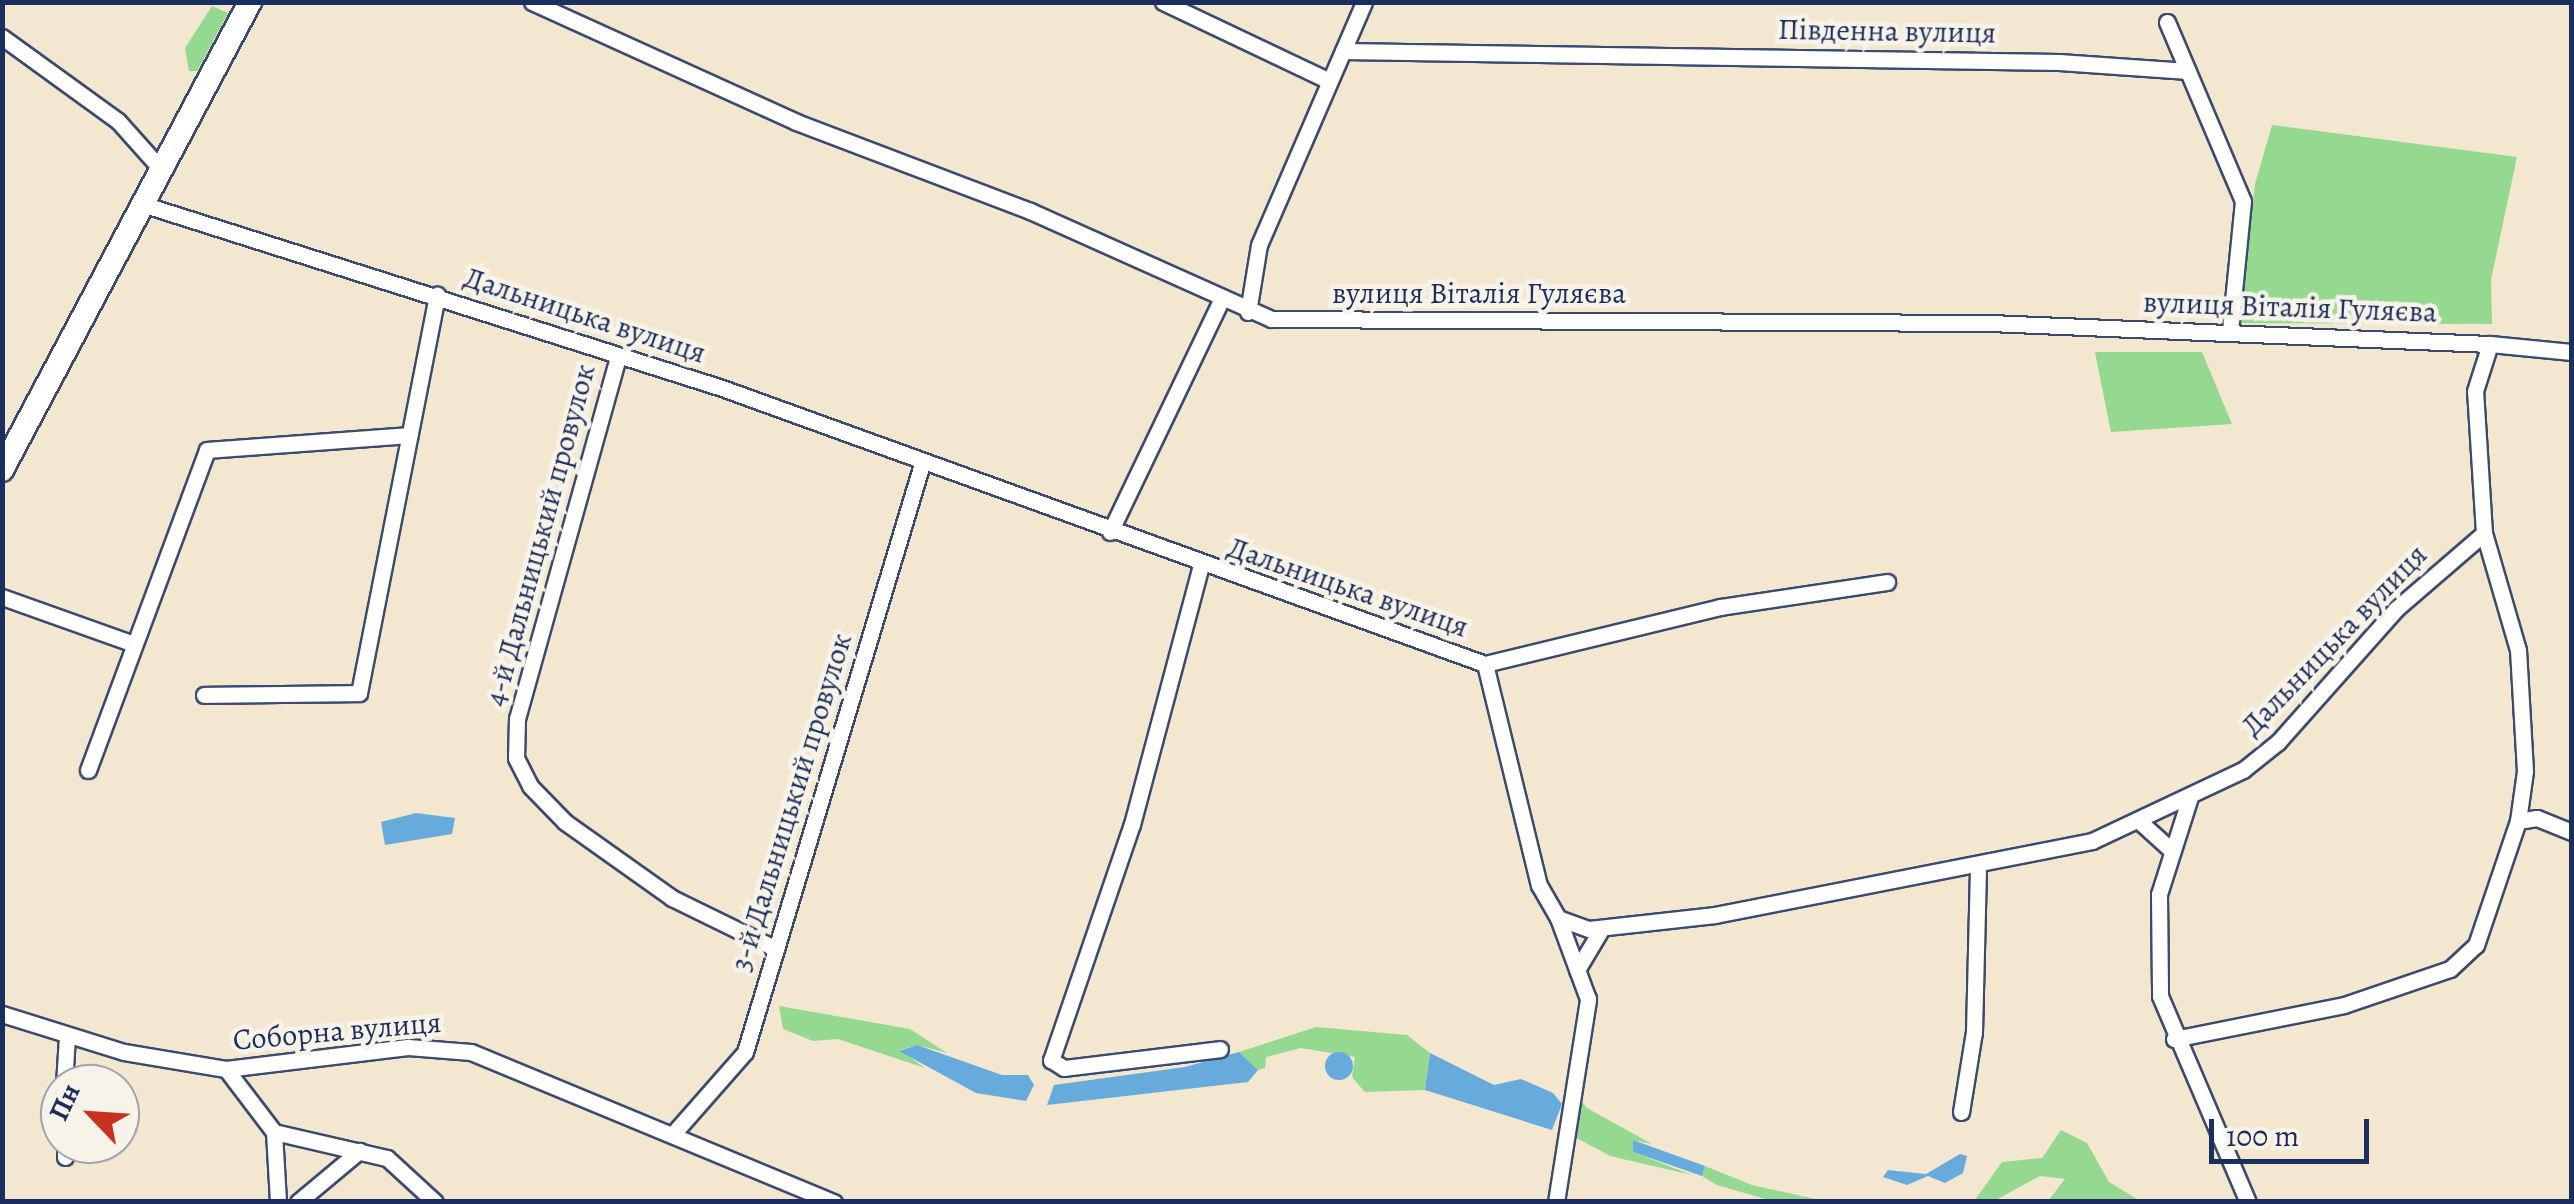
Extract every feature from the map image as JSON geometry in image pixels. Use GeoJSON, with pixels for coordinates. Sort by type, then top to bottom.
{"type":"FeatureCollection","features":[{"type":"Feature","properties":{"kind":"highway"},"geometry":{"type":"LineString","coordinates":[[3,470],[250,2]]}},
{"type":"Feature","properties":{"kind":"street","name":"вулиця Віталія Гуляєва"},"geometry":{"type":"LineString","coordinates":[[532,2],[796,122],[1030,211],[1221,300],[1271,319],[1990,323],[2490,344]]}},
{"type":"Feature","properties":{"kind":"street"},"geometry":{"type":"LineString","coordinates":[[1162,2],[1329,81]]}},
{"type":"Feature","properties":{"kind":"street"},"geometry":{"type":"LineString","coordinates":[[1248,312],[1259,245],[1364,2]]}},
{"type":"Feature","properties":{"kind":"street"},"geometry":{"type":"LineString","coordinates":[[2167,22],[2243,201],[2230,332]]}},
{"type":"Feature","properties":{"kind":"street"},"geometry":{"type":"LineString","coordinates":[[2,37],[118,121],[160,168]]}},
{"type":"Feature","properties":{"kind":"street","name":"Південна вулиця"},"geometry":{"type":"LineString","coordinates":[[1343,51],[2059,62],[2188,71]]}},
{"type":"Feature","properties":{"kind":"street","name":"Дальницька вулиця"},"geometry":{"type":"LineString","coordinates":[[142,204],[437,295],[1485,664],[1539,885],[1558,918],[1578,928],[1715,915],[2092,841],[2139,821],[2264,755],[2396,609],[2484,533]]}},
{"type":"Feature","properties":{"kind":"street"},"geometry":{"type":"LineString","coordinates":[[204,695],[359,693],[437,295]]}},
{"type":"Feature","properties":{"kind":"street"},"geometry":{"type":"LineString","coordinates":[[1110,532],[1221,300]]}},
{"type":"Feature","properties":{"kind":"street"},"geometry":{"type":"LineString","coordinates":[[2537,818],[2526,771],[2518,650],[2484,533],[2475,391],[2490,344],[2572,352]]}},
{"type":"Feature","properties":{"kind":"street","name":"4-й Дальницький провулок"},"geometry":{"type":"LineString","coordinates":[[618,357],[517,718],[516,758],[530,786],[566,822],[672,898],[776,950]]}},
{"type":"Feature","properties":{"kind":"street"},"geometry":{"type":"LineString","coordinates":[[88,770],[207,450],[410,435]]}},
{"type":"Feature","properties":{"kind":"street","name":"3-й Дальницький провулок"},"geometry":{"type":"LineString","coordinates":[[673,1134],[740,1062],[922,464]]}},
{"type":"Feature","properties":{"kind":"street"},"geometry":{"type":"LineString","coordinates":[[1200,565],[1132,824],[1051,1060],[1064,1068],[1220,1049]]}},
{"type":"Feature","properties":{"kind":"street"},"geometry":{"type":"LineString","coordinates":[[1485,664],[1720,607],[1887,582]]}},
{"type":"Feature","properties":{"kind":"street"},"geometry":{"type":"LineString","coordinates":[[2,596],[134,644]]}},
{"type":"Feature","properties":{"kind":"street"},"geometry":{"type":"LineString","coordinates":[[2174,1039],[2344,1005],[2465,960],[2476,945],[2518,821],[2526,771]]}},
{"type":"Feature","properties":{"kind":"street"},"geometry":{"type":"LineString","coordinates":[[2190,797],[2158,894],[2155,964],[2174,1039],[2248,1202]]}},
{"type":"Feature","properties":{"kind":"street"},"geometry":{"type":"LineString","coordinates":[[2518,821],[2537,818],[2572,832]]}},
{"type":"Feature","properties":{"kind":"street"},"geometry":{"type":"LineString","coordinates":[[2139,821],[2170,849]]}},
{"type":"Feature","properties":{"kind":"street"},"geometry":{"type":"LineString","coordinates":[[1960,1112],[1974,1032],[1978,864]]}},
{"type":"Feature","properties":{"kind":"street"},"geometry":{"type":"LineString","coordinates":[[1556,1202],[1588,1008],[1558,918]]}},
{"type":"Feature","properties":{"kind":"street"},"geometry":{"type":"LineString","coordinates":[[1578,970],[1602,928]]}},
{"type":"Feature","properties":{"kind":"street","name":"Соборна вулиця"},"geometry":{"type":"LineString","coordinates":[[2,1014],[67,1036],[226,1069],[408,1047],[456,1048],[514,1065],[834,1202]]}},
{"type":"Feature","properties":{"kind":"street"},"geometry":{"type":"LineString","coordinates":[[65,1064],[67,1036]]}},
{"type":"Feature","properties":{"kind":"street"},"geometry":{"type":"LineString","coordinates":[[226,1069],[274,1132],[278,1202]]}},
{"type":"Feature","properties":{"kind":"street"},"geometry":{"type":"LineString","coordinates":[[274,1132],[360,1150],[394,1163],[435,1202]]}},
{"type":"Feature","properties":{"kind":"street"},"geometry":{"type":"LineString","coordinates":[[298,1202],[360,1150]]}},
{"type":"Feature","properties":{"kind":"green space"},"geometry":{"type":"Polygon","coordinates":[[[212,6],[228,13],[197,71],[189,71],[185,48],[212,6]]]}},
{"type":"Feature","properties":{"kind":"green space"},"geometry":{"type":"Polygon","coordinates":[[[2272,125],[2517,157],[2491,280],[2492,324],[2239,323],[2255,184],[2272,125]]]}},
{"type":"Feature","properties":{"kind":"green space"},"geometry":{"type":"Polygon","coordinates":[[[2095,352],[2202,352],[2232,424],[2111,432],[2095,352]]]}},
{"type":"Feature","properties":{"kind":"green space"},"geometry":{"type":"Polygon","coordinates":[[[779,1006],[910,1029],[947,1053],[917,1045],[900,1050],[925,1068],[838,1039],[813,1041],[783,1029],[779,1006]]]}},
{"type":"Feature","properties":{"kind":"green space"},"geometry":{"type":"Polygon","coordinates":[[[1316,1027],[1407,1035],[1430,1053],[1425,1090],[1365,1092],[1352,1077],[1355,1057],[1301,1048],[1266,1057],[1265,1068],[1258,1070],[1239,1052],[1316,1027]]]}},
{"type":"Feature","properties":{"kind":"green space"},"geometry":{"type":"Polygon","coordinates":[[[1578,1096],[1587,1108],[1652,1144],[1633,1140],[1633,1152],[1692,1175],[1610,1156],[1573,1136],[1578,1096]]]}},
{"type":"Feature","properties":{"kind":"green space"},"geometry":{"type":"Polygon","coordinates":[[[2061,1130],[2087,1143],[2109,1182],[2140,1201],[2048,1201],[2065,1179],[2040,1176],[1994,1201],[1974,1201],[2002,1162],[2042,1158],[2061,1130]]]}},
{"type":"Feature","properties":{"kind":"green space"},"geometry":{"type":"Polygon","coordinates":[[[1705,1166],[1752,1185],[1824,1201],[1772,1201],[1717,1185],[1702,1176],[1705,1166]]]}},
{"type":"Feature","properties":{"kind":"water"},"geometry":{"type":"Polygon","coordinates":[[[416,813],[455,818],[452,834],[385,845],[381,822],[416,813]]]}},
{"type":"Feature","properties":{"kind":"water"},"geometry":{"type":"Polygon","coordinates":[[[917,1045],[1002,1075],[1028,1075],[1034,1085],[1026,1101],[976,1093],[899,1051],[917,1045]]]}},
{"type":"Feature","properties":{"kind":"water"},"geometry":{"type":"Polygon","coordinates":[[[1239,1052],[1258,1070],[1248,1082],[1047,1105],[1054,1085],[1185,1067],[1239,1052]]]}},
{"type":"Feature","properties":{"kind":"water"},"geometry":{"type":"Polygon","coordinates":[[[1339,1052],[1349,1056],[1353,1066],[1349,1076],[1339,1080],[1329,1076],[1325,1066],[1329,1056],[1339,1052]]]}},
{"type":"Feature","properties":{"kind":"water"},"geometry":{"type":"Polygon","coordinates":[[[1430,1053],[1494,1085],[1521,1079],[1553,1093],[1562,1104],[1552,1130],[1425,1090],[1430,1053]]]}},
{"type":"Feature","properties":{"kind":"water"},"geometry":{"type":"Polygon","coordinates":[[[1633,1140],[1705,1166],[1702,1176],[1633,1152],[1633,1140]]]}},
{"type":"Feature","properties":{"kind":"water"},"geometry":{"type":"Polygon","coordinates":[[[1960,1154],[1967,1156],[1963,1173],[1945,1183],[1928,1176],[1907,1185],[1883,1177],[1888,1170],[1926,1174],[1960,1154]]]}}]}
